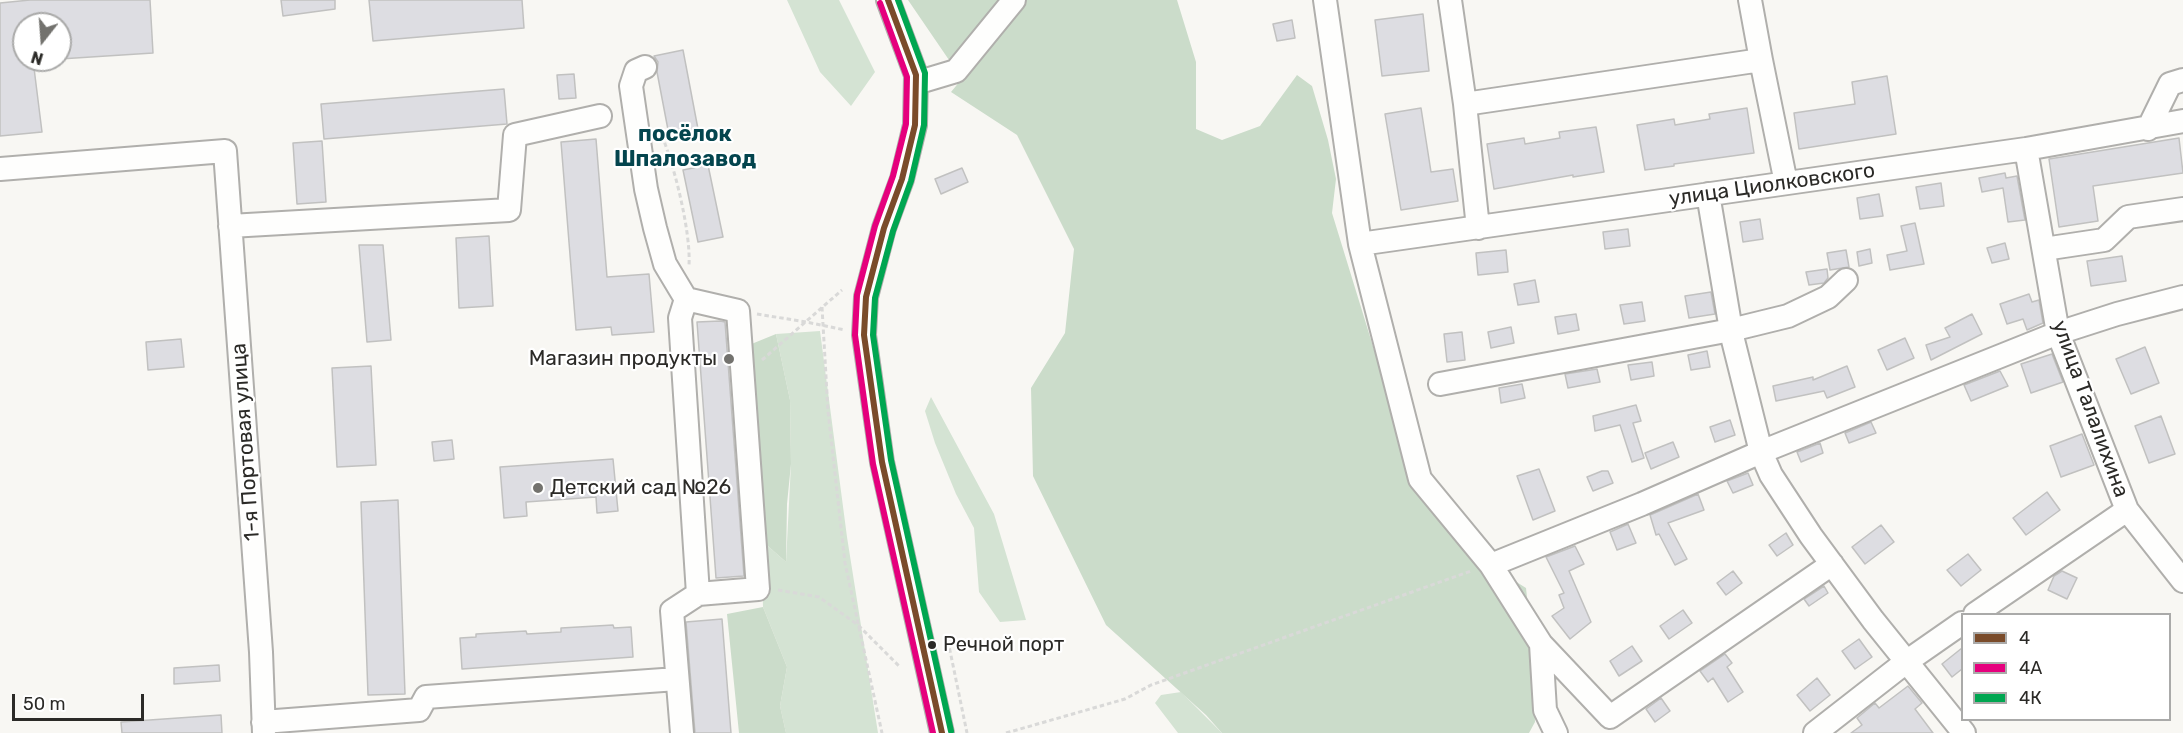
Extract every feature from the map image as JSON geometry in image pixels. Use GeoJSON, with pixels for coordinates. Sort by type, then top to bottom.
{"type":"FeatureCollection","features":[{"type":"Feature","properties":{"kind":"street"},"geometry":{"type":"LineString","coordinates":[[888,0],[916,75],[915,125],[902,179],[884,228],[866,297],[864,335],[882,462],[942,733]]}},
{"type":"Feature","properties":{"kind":"street"},"geometry":{"type":"LineString","coordinates":[[916,83],[956,71],[1014,0]]}},
{"type":"Feature","properties":{"kind":"street"},"geometry":{"type":"LineString","coordinates":[[1325,0],[1360,244],[1420,479],[1491,565],[1541,644],[1616,725],[1832,564]]}},
{"type":"Feature","properties":{"kind":"street"},"geometry":{"type":"LineString","coordinates":[[1450,0],[1465,104],[1478,228]]}},
{"type":"Feature","properties":{"kind":"street"},"geometry":{"type":"LineString","coordinates":[[1750,0],[1786,183]]}},
{"type":"Feature","properties":{"kind":"street"},"geometry":{"type":"LineString","coordinates":[[1465,104],[1761,60]]}},
{"type":"Feature","properties":{"kind":"street"},"geometry":{"type":"LineString","coordinates":[[645,67],[636,71],[631,86],[646,189],[665,264],[686,299],[738,311],[758,589],[698,594],[672,611],[682,733]]}},
{"type":"Feature","properties":{"kind":"street"},"geometry":{"type":"LineString","coordinates":[[2148,129],[2170,84],[2183,80]]}},
{"type":"Feature","properties":{"kind":"street"},"geometry":{"type":"LineString","coordinates":[[230,226],[508,210],[515,135],[600,116]]}},
{"type":"Feature","properties":{"kind":"street","name":"улица Циолковского"},"geometry":{"type":"LineString","coordinates":[[1360,244],[2026,149],[2183,122]]}},
{"type":"Feature","properties":{"kind":"street","name":"улица Талалихина"},"geometry":{"type":"LineString","coordinates":[[2026,149],[2058,333],[2127,510],[2183,581]]}},
{"type":"Feature","properties":{"kind":"street","name":"1-я Портовая улица"},"geometry":{"type":"LineString","coordinates":[[0,169],[225,151],[260,640],[264,728]]}},
{"type":"Feature","properties":{"kind":"street"},"geometry":{"type":"LineString","coordinates":[[1708,194],[1731,330],[1761,452],[1771,475],[1832,564],[1906,662],[1964,733]]}},
{"type":"Feature","properties":{"kind":"street"},"geometry":{"type":"LineString","coordinates":[[2043,249],[2104,240],[2128,217],[2183,209]]}},
{"type":"Feature","properties":{"kind":"street"},"geometry":{"type":"LineString","coordinates":[[1440,384],[1731,330],[1788,316],[1828,297],[1846,280]]}},
{"type":"Feature","properties":{"kind":"street"},"geometry":{"type":"LineString","coordinates":[[1491,565],[1642,504],[1761,452],[2058,333],[2117,314],[2183,297]]}},
{"type":"Feature","properties":{"kind":"street"},"geometry":{"type":"LineString","coordinates":[[686,299],[680,318],[698,594]]}},
{"type":"Feature","properties":{"kind":"street"},"geometry":{"type":"LineString","coordinates":[[1978,613],[2127,510]]}},
{"type":"Feature","properties":{"kind":"street"},"geometry":{"type":"LineString","coordinates":[[1815,733],[1906,662],[1961,624]]}},
{"type":"Feature","properties":{"kind":"street"},"geometry":{"type":"LineString","coordinates":[[1541,644],[1545,710],[1556,733]]}},
{"type":"Feature","properties":{"kind":"street"},"geometry":{"type":"LineString","coordinates":[[264,728],[419,710],[426,697],[677,680]]}},
{"type":"Feature","properties":{"kind":"path"},"geometry":{"type":"LineString","coordinates":[[655,121],[672,164],[687,231],[690,259],[686,299]]}},
{"type":"Feature","properties":{"kind":"path"},"geometry":{"type":"LineString","coordinates":[[742,377],[842,290]]}},
{"type":"Feature","properties":{"kind":"path"},"geometry":{"type":"LineString","coordinates":[[822,308],[828,411],[845,562],[882,733]]}},
{"type":"Feature","properties":{"kind":"path"},"geometry":{"type":"LineString","coordinates":[[738,311],[824,325],[845,331]]}},
{"type":"Feature","properties":{"kind":"path"},"geometry":{"type":"LineString","coordinates":[[1006,733],[1125,699],[1151,685],[1491,565]]}},
{"type":"Feature","properties":{"kind":"path"},"geometry":{"type":"LineString","coordinates":[[758,589],[781,590],[819,597],[858,625],[899,666]]}},
{"type":"Feature","properties":{"kind":"path"},"geometry":{"type":"LineString","coordinates":[[948,641],[967,733]]}},
{"type":"Feature","properties":{"kind":"green space"},"geometry":{"type":"Polygon","coordinates":[[[787,0],[839,0],[875,72],[851,106],[820,72],[787,0]]]}},
{"type":"Feature","properties":{"kind":"green space"},"geometry":{"type":"Polygon","coordinates":[[[908,0],[999,0],[949,60],[908,0]]]}},
{"type":"Feature","properties":{"kind":"green space"},"geometry":{"type":"Polygon","coordinates":[[[1027,0],[1177,0],[1196,62],[1196,129],[1222,140],[1260,126],[1297,75],[1312,86],[1328,140],[1336,179],[1332,213],[1415,483],[1472,554],[1526,588],[1533,652],[1535,722],[1529,733],[1222,733],[1206,715],[1106,625],[1033,476],[1031,388],[1065,333],[1074,249],[1017,135],[951,92],[1027,0]]]}},
{"type":"Feature","properties":{"kind":"green space"},"geometry":{"type":"Polygon","coordinates":[[[820,331],[847,537],[878,733],[786,733],[780,706],[787,667],[763,607],[761,540],[786,562],[791,464],[790,400],[776,334],[820,331]]]}},
{"type":"Feature","properties":{"kind":"green space"},"geometry":{"type":"Polygon","coordinates":[[[776,334],[790,400],[791,464],[787,504],[786,562],[761,540],[749,345],[776,334]]]}},
{"type":"Feature","properties":{"kind":"green space"},"geometry":{"type":"Polygon","coordinates":[[[931,397],[994,514],[1026,620],[1000,622],[979,592],[974,528],[956,494],[935,443],[925,411],[931,397]]]}},
{"type":"Feature","properties":{"kind":"green space"},"geometry":{"type":"Polygon","coordinates":[[[763,607],[787,667],[780,706],[786,733],[739,733],[727,614],[763,607]]]}},
{"type":"Feature","properties":{"kind":"green space"},"geometry":{"type":"Polygon","coordinates":[[[1181,692],[1222,733],[1178,733],[1155,703],[1161,695],[1181,692]]]}},
{"type":"Feature","properties":{"kind":"building"},"geometry":{"type":"Polygon","coordinates":[[[30,0],[150,0],[153,53],[72,58],[72,12],[12,12],[12,72],[34,72],[42,132],[0,136],[0,3],[30,0]]]}},
{"type":"Feature","properties":{"kind":"building"},"geometry":{"type":"Polygon","coordinates":[[[281,0],[335,0],[335,9],[283,16],[281,0]]]}},
{"type":"Feature","properties":{"kind":"building"},"geometry":{"type":"Polygon","coordinates":[[[369,0],[522,0],[524,28],[373,41],[369,0]]]}},
{"type":"Feature","properties":{"kind":"building"},"geometry":{"type":"Polygon","coordinates":[[[1423,14],[1429,71],[1382,76],[1375,20],[1423,14]]]}},
{"type":"Feature","properties":{"kind":"building"},"geometry":{"type":"Polygon","coordinates":[[[1292,20],[1295,38],[1277,41],[1273,24],[1292,20]]]}},
{"type":"Feature","properties":{"kind":"building"},"geometry":{"type":"Polygon","coordinates":[[[683,50],[698,129],[669,135],[657,72],[658,62],[654,56],[683,50]]]}},
{"type":"Feature","properties":{"kind":"building"},"geometry":{"type":"Polygon","coordinates":[[[574,74],[576,98],[559,99],[557,75],[574,74]]]}},
{"type":"Feature","properties":{"kind":"building"},"geometry":{"type":"Polygon","coordinates":[[[1887,76],[1896,134],[1799,149],[1794,113],[1855,104],[1852,82],[1887,76]]]}},
{"type":"Feature","properties":{"kind":"building"},"geometry":{"type":"Polygon","coordinates":[[[504,89],[507,124],[324,139],[321,104],[504,89]]]}},
{"type":"Feature","properties":{"kind":"building"},"geometry":{"type":"Polygon","coordinates":[[[1421,108],[1431,172],[1453,169],[1458,201],[1401,210],[1385,114],[1421,108]]]}},
{"type":"Feature","properties":{"kind":"building"},"geometry":{"type":"Polygon","coordinates":[[[1747,108],[1754,153],[1645,170],[1637,125],[1674,119],[1675,125],[1710,119],[1709,114],[1747,108]]]}},
{"type":"Feature","properties":{"kind":"building"},"geometry":{"type":"Polygon","coordinates":[[[1596,127],[1604,172],[1494,189],[1487,144],[1524,138],[1525,144],[1560,138],[1559,132],[1596,127]]]}},
{"type":"Feature","properties":{"kind":"building"},"geometry":{"type":"Polygon","coordinates":[[[2179,138],[2183,173],[2093,186],[2098,221],[2059,227],[2049,159],[2179,138]]]}},
{"type":"Feature","properties":{"kind":"building"},"geometry":{"type":"Polygon","coordinates":[[[596,139],[607,277],[649,274],[654,332],[612,335],[611,327],[576,330],[561,142],[596,139]]]}},
{"type":"Feature","properties":{"kind":"building"},"geometry":{"type":"Polygon","coordinates":[[[322,141],[326,202],[297,204],[293,143],[322,141]]]}},
{"type":"Feature","properties":{"kind":"building"},"geometry":{"type":"Polygon","coordinates":[[[708,165],[723,237],[698,242],[683,170],[708,165]]]}},
{"type":"Feature","properties":{"kind":"building"},"geometry":{"type":"Polygon","coordinates":[[[962,168],[968,182],[941,194],[935,179],[962,168]]]}},
{"type":"Feature","properties":{"kind":"building"},"geometry":{"type":"Polygon","coordinates":[[[2005,173],[2006,178],[2017,176],[2025,220],[2008,222],[2003,188],[1982,192],[1979,178],[2005,173]]]}},
{"type":"Feature","properties":{"kind":"building"},"geometry":{"type":"Polygon","coordinates":[[[1941,183],[1944,206],[1920,209],[1916,187],[1941,183]]]}},
{"type":"Feature","properties":{"kind":"building"},"geometry":{"type":"Polygon","coordinates":[[[1879,194],[1883,216],[1860,219],[1857,198],[1879,194]]]}},
{"type":"Feature","properties":{"kind":"building"},"geometry":{"type":"Polygon","coordinates":[[[1760,219],[1763,239],[1743,242],[1740,222],[1760,219]]]}},
{"type":"Feature","properties":{"kind":"building"},"geometry":{"type":"Polygon","coordinates":[[[1915,223],[1924,264],[1890,270],[1887,255],[1907,251],[1901,226],[1915,223]]]}},
{"type":"Feature","properties":{"kind":"building"},"geometry":{"type":"Polygon","coordinates":[[[1628,229],[1630,246],[1605,249],[1603,232],[1628,229]]]}},
{"type":"Feature","properties":{"kind":"building"},"geometry":{"type":"Polygon","coordinates":[[[489,236],[493,306],[459,308],[456,238],[489,236]]]}},
{"type":"Feature","properties":{"kind":"building"},"geometry":{"type":"Polygon","coordinates":[[[2005,243],[2009,259],[1992,263],[1987,248],[2005,243]]]}},
{"type":"Feature","properties":{"kind":"building"},"geometry":{"type":"Polygon","coordinates":[[[359,245],[383,245],[391,340],[367,342],[359,245]]]}},
{"type":"Feature","properties":{"kind":"building"},"geometry":{"type":"Polygon","coordinates":[[[1870,249],[1872,263],[1859,266],[1857,252],[1870,249]]]}},
{"type":"Feature","properties":{"kind":"building"},"geometry":{"type":"Polygon","coordinates":[[[1506,250],[1508,272],[1478,275],[1476,253],[1506,250]]]}},
{"type":"Feature","properties":{"kind":"building"},"geometry":{"type":"Polygon","coordinates":[[[1846,250],[1849,267],[1830,270],[1827,253],[1846,250]]]}},
{"type":"Feature","properties":{"kind":"building"},"geometry":{"type":"Polygon","coordinates":[[[2122,256],[2126,281],[2091,286],[2087,261],[2122,256]]]}},
{"type":"Feature","properties":{"kind":"building"},"geometry":{"type":"Polygon","coordinates":[[[1827,269],[1828,278],[1824,283],[1809,285],[1806,272],[1827,269]]]}},
{"type":"Feature","properties":{"kind":"building"},"geometry":{"type":"Polygon","coordinates":[[[1535,280],[1539,302],[1518,305],[1514,284],[1535,280]]]}},
{"type":"Feature","properties":{"kind":"building"},"geometry":{"type":"Polygon","coordinates":[[[1711,292],[1715,314],[1689,318],[1685,296],[1711,292]]]}},
{"type":"Feature","properties":{"kind":"building"},"geometry":{"type":"Polygon","coordinates":[[[2029,294],[2032,302],[2039,300],[2043,323],[2027,330],[2023,319],[2007,324],[2000,304],[2029,294]]]}},
{"type":"Feature","properties":{"kind":"building"},"geometry":{"type":"Polygon","coordinates":[[[1642,302],[1645,321],[1624,324],[1620,305],[1642,302]]]}},
{"type":"Feature","properties":{"kind":"building"},"geometry":{"type":"Polygon","coordinates":[[[1576,314],[1579,330],[1558,334],[1555,317],[1576,314]]]}},
{"type":"Feature","properties":{"kind":"building"},"geometry":{"type":"Polygon","coordinates":[[[1972,314],[1982,334],[1931,360],[1926,345],[1950,337],[1945,328],[1972,314]]]}},
{"type":"Feature","properties":{"kind":"building"},"geometry":{"type":"Polygon","coordinates":[[[697,322],[725,322],[744,576],[716,578],[697,322]]]}},
{"type":"Feature","properties":{"kind":"building"},"geometry":{"type":"Polygon","coordinates":[[[1511,327],[1514,343],[1491,348],[1488,332],[1511,327]]]}},
{"type":"Feature","properties":{"kind":"building"},"geometry":{"type":"Polygon","coordinates":[[[1462,332],[1465,360],[1447,362],[1444,334],[1462,332]]]}},
{"type":"Feature","properties":{"kind":"building"},"geometry":{"type":"Polygon","coordinates":[[[1905,338],[1914,358],[1887,370],[1878,350],[1905,338]]]}},
{"type":"Feature","properties":{"kind":"building"},"geometry":{"type":"Polygon","coordinates":[[[181,339],[184,367],[148,370],[146,342],[181,339]]]}},
{"type":"Feature","properties":{"kind":"building"},"geometry":{"type":"Polygon","coordinates":[[[2145,347],[2159,383],[2131,394],[2116,359],[2145,347]]]}},
{"type":"Feature","properties":{"kind":"building"},"geometry":{"type":"Polygon","coordinates":[[[1707,351],[1710,367],[1691,370],[1688,355],[1707,351]]]}},
{"type":"Feature","properties":{"kind":"building"},"geometry":{"type":"Polygon","coordinates":[[[2052,354],[2063,382],[2031,393],[2021,364],[2052,354]]]}},
{"type":"Feature","properties":{"kind":"building"},"geometry":{"type":"Polygon","coordinates":[[[1652,362],[1654,376],[1631,380],[1628,365],[1652,362]]]}},
{"type":"Feature","properties":{"kind":"building"},"geometry":{"type":"Polygon","coordinates":[[[371,366],[376,465],[337,467],[332,368],[371,366]]]}},
{"type":"Feature","properties":{"kind":"building"},"geometry":{"type":"Polygon","coordinates":[[[1847,366],[1855,387],[1827,398],[1824,391],[1776,401],[1773,386],[1813,377],[1813,380],[1847,366]]]}},
{"type":"Feature","properties":{"kind":"building"},"geometry":{"type":"Polygon","coordinates":[[[1597,369],[1600,382],[1568,388],[1565,374],[1597,369]]]}},
{"type":"Feature","properties":{"kind":"building"},"geometry":{"type":"Polygon","coordinates":[[[2000,371],[2008,386],[1971,401],[1964,385],[2000,371]]]}},
{"type":"Feature","properties":{"kind":"building"},"geometry":{"type":"Polygon","coordinates":[[[1522,384],[1525,398],[1501,403],[1499,388],[1522,384]]]}},
{"type":"Feature","properties":{"kind":"building"},"geometry":{"type":"Polygon","coordinates":[[[1636,405],[1641,421],[1633,423],[1644,458],[1632,462],[1620,425],[1595,431],[1593,416],[1636,405]]]}},
{"type":"Feature","properties":{"kind":"building"},"geometry":{"type":"Polygon","coordinates":[[[2161,416],[2175,454],[2149,463],[2135,426],[2161,416]]]}},
{"type":"Feature","properties":{"kind":"building"},"geometry":{"type":"Polygon","coordinates":[[[1730,420],[1735,435],[1715,442],[1710,427],[1730,420]]]}},
{"type":"Feature","properties":{"kind":"building"},"geometry":{"type":"Polygon","coordinates":[[[1871,422],[1876,433],[1849,443],[1845,433],[1871,422]]]}},
{"type":"Feature","properties":{"kind":"building"},"geometry":{"type":"Polygon","coordinates":[[[2082,434],[2094,465],[2061,477],[2050,446],[2082,434]]]}},
{"type":"Feature","properties":{"kind":"building"},"geometry":{"type":"Polygon","coordinates":[[[452,440],[454,459],[434,461],[432,442],[452,440]]]}},
{"type":"Feature","properties":{"kind":"building"},"geometry":{"type":"Polygon","coordinates":[[[1673,442],[1679,457],[1651,469],[1645,453],[1673,442]]]}},
{"type":"Feature","properties":{"kind":"building"},"geometry":{"type":"Polygon","coordinates":[[[1820,443],[1823,453],[1801,462],[1797,452],[1820,443]]]}},
{"type":"Feature","properties":{"kind":"building"},"geometry":{"type":"Polygon","coordinates":[[[613,459],[618,511],[597,513],[596,497],[526,502],[527,516],[504,518],[500,467],[613,459]]]}},
{"type":"Feature","properties":{"kind":"building"},"geometry":{"type":"Polygon","coordinates":[[[1539,469],[1555,511],[1533,520],[1517,476],[1539,469]]]}},
{"type":"Feature","properties":{"kind":"building"},"geometry":{"type":"Polygon","coordinates":[[[1608,471],[1613,483],[1593,491],[1587,477],[1608,471]]]}},
{"type":"Feature","properties":{"kind":"building"},"geometry":{"type":"Polygon","coordinates":[[[1748,473],[1753,485],[1733,493],[1727,481],[1748,473]]]}},
{"type":"Feature","properties":{"kind":"building"},"geometry":{"type":"Polygon","coordinates":[[[2047,492],[2060,510],[2026,535],[2013,518],[2047,492]]]}},
{"type":"Feature","properties":{"kind":"building"},"geometry":{"type":"Polygon","coordinates":[[[1698,494],[1704,510],[1668,523],[1687,559],[1675,565],[1659,534],[1656,535],[1650,515],[1698,494]]]}},
{"type":"Feature","properties":{"kind":"building"},"geometry":{"type":"Polygon","coordinates":[[[398,500],[405,694],[368,695],[361,502],[398,500]]]}},
{"type":"Feature","properties":{"kind":"building"},"geometry":{"type":"Polygon","coordinates":[[[1628,524],[1636,543],[1617,550],[1610,532],[1628,524]]]}},
{"type":"Feature","properties":{"kind":"building"},"geometry":{"type":"Polygon","coordinates":[[[1881,525],[1894,542],[1865,564],[1852,547],[1881,525]]]}},
{"type":"Feature","properties":{"kind":"building"},"geometry":{"type":"Polygon","coordinates":[[[1786,533],[1793,545],[1777,556],[1769,545],[1786,533]]]}},
{"type":"Feature","properties":{"kind":"building"},"geometry":{"type":"Polygon","coordinates":[[[1575,546],[1584,564],[1569,571],[1591,622],[1570,639],[1552,616],[1564,608],[1559,595],[1564,593],[1546,557],[1575,546]]]}},
{"type":"Feature","properties":{"kind":"building"},"geometry":{"type":"Polygon","coordinates":[[[1968,554],[1981,570],[1961,586],[1947,570],[1968,554]]]}},
{"type":"Feature","properties":{"kind":"building"},"geometry":{"type":"Polygon","coordinates":[[[1733,571],[1742,583],[1726,595],[1717,583],[1733,571]]]}},
{"type":"Feature","properties":{"kind":"building"},"geometry":{"type":"Polygon","coordinates":[[[2062,571],[2077,578],[2067,599],[2048,590],[2054,576],[2062,571]]]}},
{"type":"Feature","properties":{"kind":"building"},"geometry":{"type":"Polygon","coordinates":[[[1824,586],[1828,593],[1809,606],[1804,599],[1824,586]]]}},
{"type":"Feature","properties":{"kind":"building"},"geometry":{"type":"Polygon","coordinates":[[[1683,610],[1692,623],[1669,639],[1660,626],[1683,610]]]}},
{"type":"Feature","properties":{"kind":"building"},"geometry":{"type":"Polygon","coordinates":[[[722,619],[731,733],[695,733],[686,622],[722,619]]]}},
{"type":"Feature","properties":{"kind":"building"},"geometry":{"type":"Polygon","coordinates":[[[613,625],[614,628],[631,627],[633,657],[462,669],[460,638],[476,637],[476,634],[526,631],[527,634],[561,632],[561,628],[613,625]]]}},
{"type":"Feature","properties":{"kind":"building"},"geometry":{"type":"Polygon","coordinates":[[[1859,639],[1872,657],[1855,669],[1842,651],[1859,639]]]}},
{"type":"Feature","properties":{"kind":"building"},"geometry":{"type":"Polygon","coordinates":[[[1632,646],[1642,661],[1619,676],[1610,661],[1632,646]]]}},
{"type":"Feature","properties":{"kind":"building"},"geometry":{"type":"Polygon","coordinates":[[[1961,649],[1961,670],[1952,677],[1942,664],[1961,649]]]}},
{"type":"Feature","properties":{"kind":"building"},"geometry":{"type":"Polygon","coordinates":[[[1725,654],[1732,663],[1727,667],[1743,692],[1728,702],[1713,678],[1708,682],[1700,671],[1725,654]]]}},
{"type":"Feature","properties":{"kind":"building"},"geometry":{"type":"Polygon","coordinates":[[[219,665],[220,681],[174,684],[174,668],[219,665]]]}},
{"type":"Feature","properties":{"kind":"building"},"geometry":{"type":"Polygon","coordinates":[[[1817,678],[1830,695],[1810,711],[1797,695],[1817,678]]]}},
{"type":"Feature","properties":{"kind":"building"},"geometry":{"type":"Polygon","coordinates":[[[1908,686],[1922,703],[1915,709],[1933,733],[1851,733],[1862,725],[1857,718],[1875,703],[1879,708],[1908,686]]]}},
{"type":"Feature","properties":{"kind":"building"},"geometry":{"type":"Polygon","coordinates":[[[1661,698],[1670,711],[1655,722],[1646,709],[1661,698]]]}},
{"type":"Feature","properties":{"kind":"building"},"geometry":{"type":"Polygon","coordinates":[[[221,715],[222,733],[122,733],[121,722],[221,715]]]}},
{"type":"Feature","properties":{"kind":"transit line","name":"4"},"geometry":{"type":"LineString","coordinates":[[888,0],[916,75],[915,125],[902,179],[884,228],[866,297],[864,335],[882,462],[942,733]]}},
{"type":"Feature","properties":{"kind":"transit line","name":"4К"},"geometry":{"type":"LineString","coordinates":[[898,0],[925,73],[924,125],[911,181],[893,231],[875,298],[873,335],[891,460],[951,731]]}},
{"type":"Feature","properties":{"kind":"transit line","name":"4А"},"geometry":{"type":"LineString","coordinates":[[880,3],[907,77],[906,124],[893,176],[875,226],[857,295],[855,335],[873,464],[933,733]]}},
{"type":"Feature","properties":{"kind":"place","name":"Магазин продукты"},"geometry":{"type":"Point","coordinates":[729,359]}},
{"type":"Feature","properties":{"kind":"place","name":"Детский сад №26"},"geometry":{"type":"Point","coordinates":[538,488]}},
{"type":"Feature","properties":{"kind":"place","name":"Речной порт"},"geometry":{"type":"Point","coordinates":[932,645]}},
{"type":"Feature","properties":{"kind":"district","name":"посёлок Шпалозавод"},"geometry":{"type":"Point","coordinates":[685,148]}}]}
